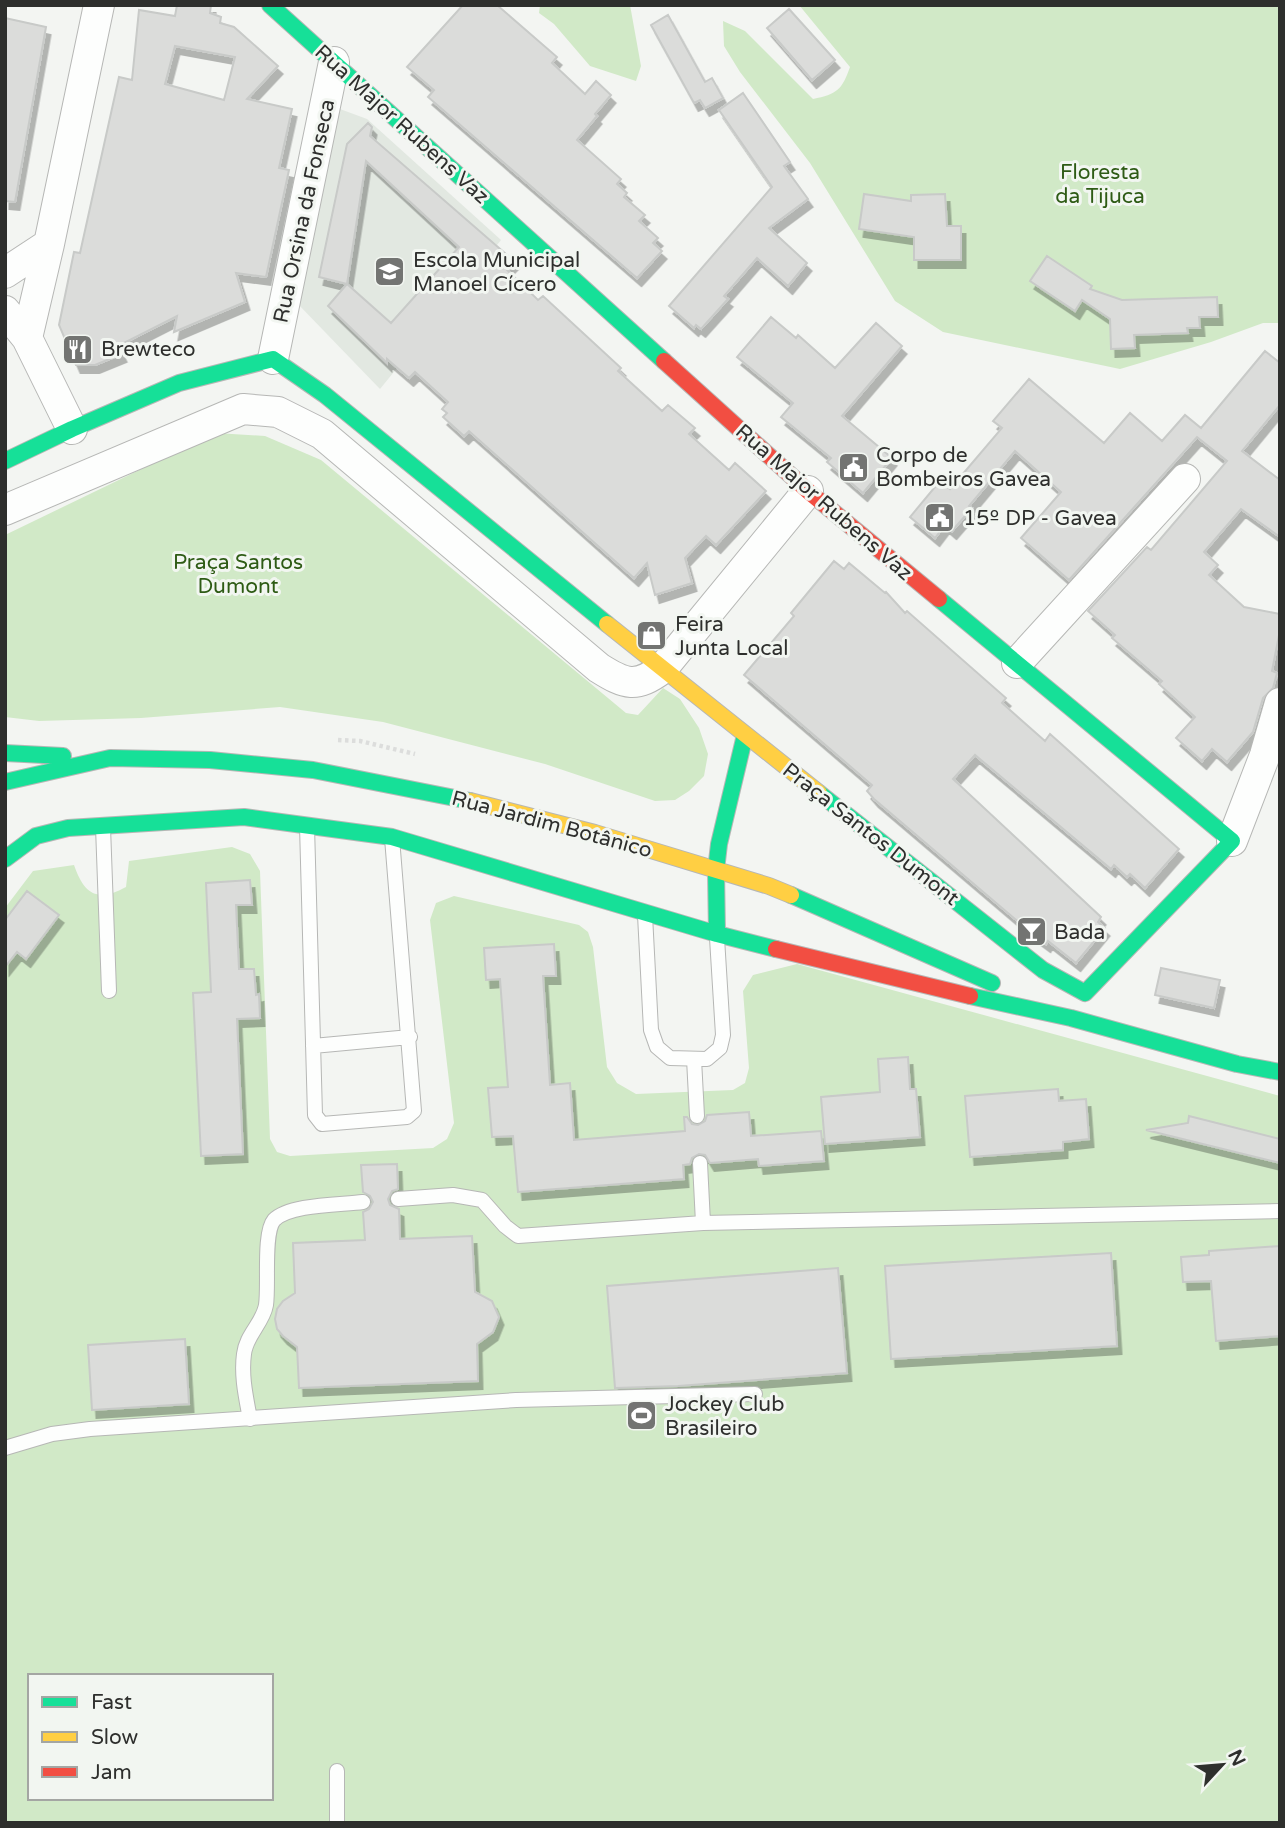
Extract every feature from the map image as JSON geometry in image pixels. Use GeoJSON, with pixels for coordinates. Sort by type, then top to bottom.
{"type":"FeatureCollection","features":[{"type":"Feature","properties":{"kind":"street"},"geometry":{"type":"LineString","coordinates":[[27,338],[99,5]]}},
{"type":"Feature","properties":{"kind":"street","name":"Rua Major Rubens Vaz"},"geometry":{"type":"LineString","coordinates":[[270,5],[808,491],[1232,841]]}},
{"type":"Feature","properties":{"kind":"street","name":"Rua Orsina da Fonseca"},"geometry":{"type":"LineString","coordinates":[[273,359],[334,62]]}},
{"type":"Feature","properties":{"kind":"street"},"geometry":{"type":"LineString","coordinates":[[5,273],[49,244]]}},
{"type":"Feature","properties":{"kind":"street"},"geometry":{"type":"LineString","coordinates":[[5,312],[27,338],[72,429]]}},
{"type":"Feature","properties":{"kind":"street"},"geometry":{"type":"LineString","coordinates":[[5,461],[179,383],[273,359]]}},
{"type":"Feature","properties":{"kind":"street","name":"Praça Santos Dumont"},"geometry":{"type":"LineString","coordinates":[[273,359],[325,395],[662,669],[1043,971],[1084,992],[1087,992],[1232,841]]}},
{"type":"Feature","properties":{"kind":"street"},"geometry":{"type":"LineString","coordinates":[[5,510],[243,409],[278,412],[322,434],[600,668],[615,678],[634,684],[646,681],[662,669],[808,491]]}},
{"type":"Feature","properties":{"kind":"street"},"geometry":{"type":"LineString","coordinates":[[1017,663],[1185,479]]}},
{"type":"Feature","properties":{"kind":"street"},"geometry":{"type":"LineString","coordinates":[[1232,841],[1265,755],[1280,703]]}},
{"type":"Feature","properties":{"kind":"street"},"geometry":{"type":"LineString","coordinates":[[717,934],[716,870],[722,829],[745,735]]}},
{"type":"Feature","properties":{"kind":"street"},"geometry":{"type":"LineString","coordinates":[[5,753],[110,758]]}},
{"type":"Feature","properties":{"kind":"street","name":"Rua Jardim Botânico"},"geometry":{"type":"LineString","coordinates":[[5,783],[110,758],[210,760],[313,770],[441,794],[595,833],[769,886],[1071,1018]]}},
{"type":"Feature","properties":{"kind":"street","name":"Rua Jardim Botânico"},"geometry":{"type":"LineString","coordinates":[[5,859],[36,836],[68,828],[103,825],[244,817],[392,837],[717,934],[894,979],[1071,1018],[1237,1064],[1280,1072]]}},
{"type":"Feature","properties":{"kind":"lane"},"geometry":{"type":"LineString","coordinates":[[307,824],[315,1115],[322,1124],[407,1117],[414,1111],[392,837]]}},
{"type":"Feature","properties":{"kind":"lane"},"geometry":{"type":"LineString","coordinates":[[103,825],[109,991]]}},
{"type":"Feature","properties":{"kind":"lane"},"geometry":{"type":"LineString","coordinates":[[645,913],[651,1030],[657,1047],[670,1058],[707,1059],[720,1048],[723,1035],[717,934]]}},
{"type":"Feature","properties":{"kind":"lane"},"geometry":{"type":"LineString","coordinates":[[313,1046],[410,1037]]}},
{"type":"Feature","properties":{"kind":"lane"},"geometry":{"type":"LineString","coordinates":[[694,1059],[697,1116]]}},
{"type":"Feature","properties":{"kind":"lane"},"geometry":{"type":"LineString","coordinates":[[700,1163],[703,1223]]}},
{"type":"Feature","properties":{"kind":"lane"},"geometry":{"type":"LineString","coordinates":[[398,1199],[453,1195],[482,1200],[505,1226],[518,1236],[703,1223],[1280,1211]]}},
{"type":"Feature","properties":{"kind":"lane"},"geometry":{"type":"LineString","coordinates":[[250,1419],[244,1382],[244,1353],[247,1341],[266,1307],[267,1241],[273,1221],[288,1210],[363,1202]]}},
{"type":"Feature","properties":{"kind":"lane"},"geometry":{"type":"LineString","coordinates":[[5,1448],[52,1434],[250,1419],[516,1400],[755,1394]]}},
{"type":"Feature","properties":{"kind":"lane"},"geometry":{"type":"LineString","coordinates":[[337,1771],[337,1823]]}},
{"type":"Feature","properties":{"kind":"shaded area","name":"Escola Municipal Manoel Cícero"},"geometry":{"type":"Polygon","coordinates":[[[340,109],[367,119],[501,240],[380,389],[297,303],[340,109]]]}},
{"type":"Feature","properties":{"kind":"green space"},"geometry":{"type":"Polygon","coordinates":[[[540,5],[630,5],[641,66],[636,81],[590,66],[554,24],[539,13],[540,5]]]}},
{"type":"Feature","properties":{"kind":"green space","name":"Floresta da Tijuca"},"geometry":{"type":"Polygon","coordinates":[[[799,5],[1280,5],[1280,323],[1263,323],[1211,342],[1120,369],[943,332],[895,301],[810,163],[740,72],[724,46],[723,21],[745,31],[813,99],[833,93],[841,86],[850,67],[799,5]]]}},
{"type":"Feature","properties":{"kind":"green space","name":"Praça Santos Dumont"},"geometry":{"type":"Polygon","coordinates":[[[216,433],[265,436],[321,460],[626,713],[638,715],[663,688],[680,699],[699,728],[708,754],[704,776],[675,800],[655,801],[545,764],[383,722],[280,707],[141,718],[39,721],[5,717],[5,535],[216,433]]]}},
{"type":"Feature","properties":{"kind":"green space","name":"Jockey Club Brasileiro"},"geometry":{"type":"Polygon","coordinates":[[[232,847],[250,854],[260,871],[270,1139],[277,1152],[290,1156],[433,1148],[447,1139],[454,1123],[430,920],[436,903],[454,896],[579,925],[588,932],[593,947],[607,1067],[617,1083],[636,1094],[733,1090],[745,1083],[749,1068],[743,991],[753,975],[797,964],[1280,1096],[1280,1823],[5,1823],[5,908],[33,871],[74,865],[82,883],[93,893],[107,894],[126,887],[129,861],[232,847]]]}},
{"type":"Feature","properties":{"kind":"building"},"geometry":{"type":"Polygon","coordinates":[[[177,5],[211,5],[210,13],[221,17],[220,23],[234,27],[278,66],[247,99],[292,109],[279,168],[289,170],[266,277],[236,273],[245,302],[174,332],[177,316],[118,346],[122,354],[95,365],[76,365],[59,325],[74,252],[80,253],[119,77],[132,80],[139,10],[175,16],[177,5]],[[175,46],[165,84],[224,100],[235,57],[175,46]]]}},
{"type":"Feature","properties":{"kind":"building"},"geometry":{"type":"Polygon","coordinates":[[[463,5],[497,5],[557,57],[552,63],[585,94],[596,81],[611,95],[577,140],[621,179],[617,184],[627,193],[624,197],[645,215],[639,221],[658,238],[653,243],[662,251],[637,278],[428,97],[434,90],[407,67],[463,5]]]}},
{"type":"Feature","properties":{"kind":"building"},"geometry":{"type":"Polygon","coordinates":[[[789,9],[835,60],[812,80],[767,28],[789,9]]]}},
{"type":"Feature","properties":{"kind":"building"},"geometry":{"type":"Polygon","coordinates":[[[668,15],[705,82],[712,78],[723,98],[705,108],[700,100],[694,103],[651,25],[668,15]]]}},
{"type":"Feature","properties":{"kind":"building"},"geometry":{"type":"Polygon","coordinates":[[[5,18],[46,27],[15,202],[5,201],[5,18]]]}},
{"type":"Feature","properties":{"kind":"building"},"geometry":{"type":"Polygon","coordinates":[[[743,93],[790,162],[784,166],[808,199],[769,228],[807,263],[788,286],[757,258],[724,296],[728,299],[701,329],[696,325],[694,328],[669,306],[772,187],[719,110],[743,93]]]}},
{"type":"Feature","properties":{"kind":"building"},"geometry":{"type":"Polygon","coordinates":[[[368,123],[372,127],[370,136],[514,261],[506,269],[538,300],[543,296],[621,368],[618,371],[662,411],[668,405],[695,428],[689,434],[729,470],[735,463],[766,491],[716,545],[706,536],[685,558],[692,583],[655,595],[647,563],[634,578],[469,431],[464,436],[443,417],[447,413],[442,409],[448,402],[415,372],[409,378],[387,359],[387,363],[328,306],[347,284],[319,277],[347,144],[368,123]],[[366,161],[347,284],[391,323],[459,247],[366,161]]]}},
{"type":"Feature","properties":{"kind":"building"},"geometry":{"type":"Polygon","coordinates":[[[864,194],[911,201],[911,195],[945,194],[947,226],[961,226],[961,260],[914,260],[914,237],[859,229],[864,194]]]}},
{"type":"Feature","properties":{"kind":"building"},"geometry":{"type":"Polygon","coordinates":[[[1047,256],[1092,286],[1090,289],[1122,300],[1217,297],[1218,317],[1199,317],[1200,328],[1187,328],[1188,333],[1134,335],[1135,348],[1111,349],[1110,319],[1082,300],[1075,311],[1030,281],[1047,256]]]}},
{"type":"Feature","properties":{"kind":"building"},"geometry":{"type":"Polygon","coordinates":[[[771,317],[796,338],[798,335],[835,368],[876,323],[902,346],[842,416],[892,458],[863,493],[827,462],[831,458],[781,417],[793,403],[737,357],[771,317]]]}},
{"type":"Feature","properties":{"kind":"building"},"geometry":{"type":"Polygon","coordinates":[[[1265,351],[1280,363],[1280,405],[1242,451],[1280,480],[1280,537],[1241,509],[1204,552],[1218,565],[1209,575],[1244,607],[1280,614],[1280,630],[1272,671],[1277,673],[1273,688],[1263,698],[1253,732],[1227,762],[1212,749],[1202,761],[1176,738],[1195,717],[1159,684],[1162,681],[1112,638],[1115,635],[1088,611],[1147,547],[1151,550],[1227,461],[1197,437],[1069,580],[1021,538],[1061,492],[1015,451],[969,506],[972,508],[952,531],[945,525],[935,538],[910,517],[940,481],[950,489],[1002,428],[993,421],[1029,379],[1104,443],[1130,413],[1162,441],[1185,415],[1201,428],[1265,351]]]}},
{"type":"Feature","properties":{"kind":"building"},"geometry":{"type":"Polygon","coordinates":[[[834,561],[844,569],[849,563],[886,592],[905,613],[907,611],[1006,698],[1002,703],[1045,741],[1050,734],[1179,849],[1145,888],[1130,874],[1127,877],[1114,865],[1111,869],[975,755],[953,779],[1101,917],[1098,922],[1105,928],[1076,963],[1048,941],[1046,944],[1035,936],[874,799],[867,791],[872,785],[744,675],[794,616],[791,613],[834,561]]]}},
{"type":"Feature","properties":{"kind":"building"},"geometry":{"type":"Polygon","coordinates":[[[250,880],[252,905],[236,905],[239,969],[254,969],[260,1018],[237,1019],[243,1154],[201,1156],[193,993],[211,992],[206,883],[250,880]]]}},
{"type":"Feature","properties":{"kind":"building"},"geometry":{"type":"Polygon","coordinates":[[[27,891],[59,915],[26,959],[17,952],[5,967],[5,920],[27,891]]]}},
{"type":"Feature","properties":{"kind":"building"},"geometry":{"type":"Polygon","coordinates":[[[554,944],[556,976],[543,976],[550,1085],[570,1083],[574,1140],[685,1131],[684,1117],[692,1124],[698,1125],[705,1121],[707,1115],[749,1112],[751,1136],[821,1131],[824,1161],[759,1166],[758,1159],[710,1163],[705,1155],[699,1154],[692,1158],[690,1164],[683,1165],[684,1179],[518,1192],[513,1136],[492,1137],[488,1088],[508,1087],[500,979],[486,980],[484,948],[554,944]]]}},
{"type":"Feature","properties":{"kind":"building"},"geometry":{"type":"Polygon","coordinates":[[[1161,968],[1220,980],[1214,1008],[1155,995],[1161,968]]]}},
{"type":"Feature","properties":{"kind":"building"},"geometry":{"type":"Polygon","coordinates":[[[908,1057],[910,1089],[916,1089],[920,1137],[825,1144],[821,1097],[880,1092],[878,1059],[908,1057]]]}},
{"type":"Feature","properties":{"kind":"building"},"geometry":{"type":"Polygon","coordinates":[[[1058,1089],[1059,1101],[1086,1099],[1089,1139],[1063,1142],[1063,1150],[970,1157],[965,1096],[1058,1089]]]}},
{"type":"Feature","properties":{"kind":"building"},"geometry":{"type":"Polygon","coordinates":[[[1189,1116],[1280,1139],[1280,1163],[1146,1130],[1188,1123],[1189,1116]]]}},
{"type":"Feature","properties":{"kind":"building"},"geometry":{"type":"Polygon","coordinates":[[[397,1164],[398,1189],[392,1191],[388,1199],[390,1205],[399,1209],[400,1239],[472,1236],[475,1292],[492,1301],[499,1317],[493,1332],[477,1344],[478,1381],[299,1388],[297,1347],[277,1329],[275,1319],[277,1309],[283,1301],[295,1293],[293,1243],[365,1240],[363,1212],[369,1209],[373,1202],[370,1196],[363,1192],[361,1165],[397,1164]]]}},
{"type":"Feature","properties":{"kind":"building"},"geometry":{"type":"Polygon","coordinates":[[[1280,1246],[1280,1336],[1216,1341],[1211,1281],[1183,1282],[1181,1257],[1209,1255],[1209,1251],[1280,1246]]]}},
{"type":"Feature","properties":{"kind":"building"},"geometry":{"type":"Polygon","coordinates":[[[1111,1253],[1117,1346],[891,1359],[885,1266],[1111,1253]]]}},
{"type":"Feature","properties":{"kind":"building"},"geometry":{"type":"Polygon","coordinates":[[[838,1268],[847,1373],[615,1388],[607,1286],[838,1268]]]}},
{"type":"Feature","properties":{"kind":"building"},"geometry":{"type":"Polygon","coordinates":[[[185,1339],[189,1404],[92,1410],[88,1345],[185,1339]]]}},
{"type":"Feature","properties":{"kind":"traffic: fast"},"geometry":{"type":"LineString","coordinates":[[270,5],[664,361]]}},
{"type":"Feature","properties":{"kind":"traffic: fast"},"geometry":{"type":"LineString","coordinates":[[5,461],[179,383],[273,359],[325,395],[607,624]]}},
{"type":"Feature","properties":{"kind":"traffic: fast"},"geometry":{"type":"LineString","coordinates":[[819,793],[1043,970],[1085,993],[1232,841],[939,599]]}},
{"type":"Feature","properties":{"kind":"traffic: fast"},"geometry":{"type":"LineString","coordinates":[[717,934],[716,870],[719,844],[745,735]]}},
{"type":"Feature","properties":{"kind":"traffic: fast"},"geometry":{"type":"LineString","coordinates":[[5,753],[63,756]]}},
{"type":"Feature","properties":{"kind":"traffic: fast"},"geometry":{"type":"LineString","coordinates":[[5,782],[110,758],[210,760],[313,770],[470,801]]}},
{"type":"Feature","properties":{"kind":"traffic: fast"},"geometry":{"type":"LineString","coordinates":[[5,859],[36,836],[68,828],[244,817],[392,837],[717,934],[776,949]]}},
{"type":"Feature","properties":{"kind":"traffic: fast"},"geometry":{"type":"LineString","coordinates":[[791,895],[992,983]]}},
{"type":"Feature","properties":{"kind":"traffic: fast"},"geometry":{"type":"LineString","coordinates":[[970,996],[1071,1018],[1237,1064],[1280,1072]]}},
{"type":"Feature","properties":{"kind":"traffic: slow"},"geometry":{"type":"LineString","coordinates":[[607,624],[819,793]]}},
{"type":"Feature","properties":{"kind":"traffic: slow"},"geometry":{"type":"LineString","coordinates":[[470,801],[595,833],[791,895]]}},
{"type":"Feature","properties":{"kind":"traffic: jam"},"geometry":{"type":"LineString","coordinates":[[664,361],[808,491],[939,599]]}},
{"type":"Feature","properties":{"kind":"traffic: jam"},"geometry":{"type":"LineString","coordinates":[[776,949],[970,996]]}},
{"type":"Feature","properties":{"kind":"place","name":"Escola Municipal Manoel Cícero"},"geometry":{"type":"Point","coordinates":[390,272]}},
{"type":"Feature","properties":{"kind":"place","name":"Brewteco"},"geometry":{"type":"Point","coordinates":[78,349]}},
{"type":"Feature","properties":{"kind":"place","name":"Corpo de Bombeiros Gavea"},"geometry":{"type":"Point","coordinates":[853,467]}},
{"type":"Feature","properties":{"kind":"place","name":"15º DP - Gavea"},"geometry":{"type":"Point","coordinates":[940,518]}},
{"type":"Feature","properties":{"kind":"place","name":"Feira Junta Local"},"geometry":{"type":"Point","coordinates":[652,636]}},
{"type":"Feature","properties":{"kind":"place","name":"Bada"},"geometry":{"type":"Point","coordinates":[1031,932]}},
{"type":"Feature","properties":{"kind":"place","name":"Jockey Club Brasileiro"},"geometry":{"type":"Point","coordinates":[642,1416]}}]}
